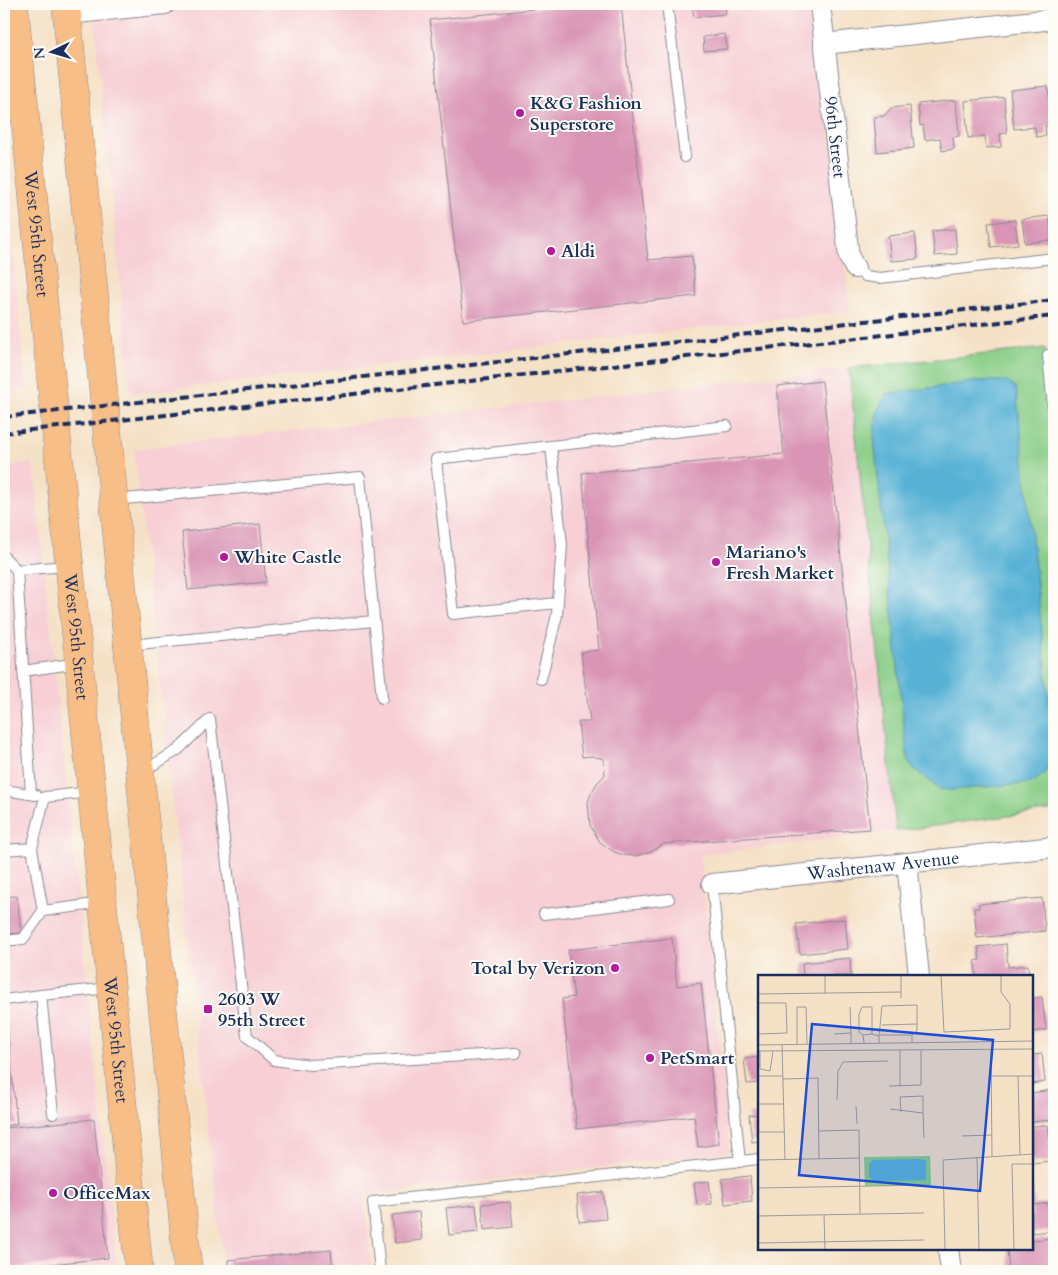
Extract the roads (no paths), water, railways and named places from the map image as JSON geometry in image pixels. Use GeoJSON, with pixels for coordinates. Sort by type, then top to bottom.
{"type":"FeatureCollection","features":[{"type":"Feature","properties":{"kind":"main road","name":"West 95th Street"},"geometry":{"type":"LineString","coordinates":[[14,4],[139,1271]]}},
{"type":"Feature","properties":{"kind":"main road"},"geometry":{"type":"LineString","coordinates":[[67,9],[188,1271]]}},
{"type":"Feature","properties":{"kind":"street"},"geometry":{"type":"LineString","coordinates":[[67,9],[165,4]]}},
{"type":"Feature","properties":{"kind":"street","name":"96th Street"},"geometry":{"type":"LineString","coordinates":[[820,4],[849,257],[855,268]]}},
{"type":"Feature","properties":{"kind":"street"},"geometry":{"type":"LineString","coordinates":[[824,44],[1054,19]]}},
{"type":"Feature","properties":{"kind":"street","name":"Washtenaw Avenue"},"geometry":{"type":"LineString","coordinates":[[712,884],[1054,847]]}},
{"type":"Feature","properties":{"kind":"street"},"geometry":{"type":"LineString","coordinates":[[907,863],[919,975]]}},
{"type":"Feature","properties":{"kind":"street"},"geometry":{"type":"LineString","coordinates":[[948,1250],[950,1271]]}},
{"type":"Feature","properties":{"kind":"lane"},"geometry":{"type":"LineString","coordinates":[[667,4],[685,158]]}},
{"type":"Feature","properties":{"kind":"lane"},"geometry":{"type":"LineString","coordinates":[[855,268],[864,276],[880,278],[1054,258]]}},
{"type":"Feature","properties":{"kind":"lane"},"geometry":{"type":"LineString","coordinates":[[1048,355],[1054,417]]}},
{"type":"Feature","properties":{"kind":"lane"},"geometry":{"type":"LineString","coordinates":[[557,604],[453,614],[436,459],[727,426]]}},
{"type":"Feature","properties":{"kind":"lane"},"geometry":{"type":"LineString","coordinates":[[541,678],[557,615],[562,545],[551,446]]}},
{"type":"Feature","properties":{"kind":"lane"},"geometry":{"type":"LineString","coordinates":[[114,500],[360,477],[382,698]]}},
{"type":"Feature","properties":{"kind":"lane"},"geometry":{"type":"LineString","coordinates":[[4,558],[17,570],[31,794]]}},
{"type":"Feature","properties":{"kind":"lane"},"geometry":{"type":"LineString","coordinates":[[17,570],[70,566]]}},
{"type":"Feature","properties":{"kind":"lane"},"geometry":{"type":"LineString","coordinates":[[127,645],[374,621]]}},
{"type":"Feature","properties":{"kind":"lane"},"geometry":{"type":"LineString","coordinates":[[23,671],[79,663]]}},
{"type":"Feature","properties":{"kind":"lane"},"geometry":{"type":"LineString","coordinates":[[140,773],[178,750],[210,719],[247,1036],[274,1060],[310,1065],[516,1053]]}},
{"type":"Feature","properties":{"kind":"lane"},"geometry":{"type":"LineString","coordinates":[[4,790],[44,797],[92,792]]}},
{"type":"Feature","properties":{"kind":"lane"},"geometry":{"type":"LineString","coordinates":[[4,942],[24,939],[43,911],[32,848],[44,797]]}},
{"type":"Feature","properties":{"kind":"lane"},"geometry":{"type":"LineString","coordinates":[[4,850],[32,848]]}},
{"type":"Feature","properties":{"kind":"lane"},"geometry":{"type":"LineString","coordinates":[[712,884],[740,1162]]}},
{"type":"Feature","properties":{"kind":"lane"},"geometry":{"type":"LineString","coordinates":[[544,914],[669,899]]}},
{"type":"Feature","properties":{"kind":"lane"},"geometry":{"type":"LineString","coordinates":[[43,911],[103,903]]}},
{"type":"Feature","properties":{"kind":"lane"},"geometry":{"type":"LineString","coordinates":[[4,1000],[111,988]]}},
{"type":"Feature","properties":{"kind":"lane"},"geometry":{"type":"LineString","coordinates":[[41,995],[53,1114]]}},
{"type":"Feature","properties":{"kind":"lane"},"geometry":{"type":"LineString","coordinates":[[380,1271],[372,1202],[758,1159]]}},
{"type":"Feature","properties":{"kind":"water"},"geometry":{"type":"Polygon","coordinates":[[[978,381],[1006,381],[1016,388],[1054,746],[1050,763],[1043,775],[1031,783],[952,790],[939,789],[911,766],[907,755],[874,439],[875,426],[878,410],[887,394],[978,381]]]}},
{"type":"Feature","properties":{"kind":"railway"},"geometry":{"type":"LineString","coordinates":[[4,417],[1054,300]]}},
{"type":"Feature","properties":{"kind":"railway"},"geometry":{"type":"LineString","coordinates":[[4,433],[1054,316]]}},
{"type":"Feature","properties":{"kind":"place","name":"K&G Fashion Superstore"},"geometry":{"type":"Point","coordinates":[520,113]}},
{"type":"Feature","properties":{"kind":"place","name":"Aldi"},"geometry":{"type":"Point","coordinates":[551,251]}},
{"type":"Feature","properties":{"kind":"place","name":"White Castle"},"geometry":{"type":"Point","coordinates":[224,557]}},
{"type":"Feature","properties":{"kind":"place","name":"Mariano's Fresh Market"},"geometry":{"type":"Point","coordinates":[716,562]}},
{"type":"Feature","properties":{"kind":"place","name":"Total by Verizon"},"geometry":{"type":"Point","coordinates":[615,968]}},
{"type":"Feature","properties":{"kind":"place","name":"2603 W 95th Street"},"geometry":{"type":"Point","coordinates":[208,1009]}},
{"type":"Feature","properties":{"kind":"place","name":"PetSmart"},"geometry":{"type":"Point","coordinates":[650,1058]}},
{"type":"Feature","properties":{"kind":"place","name":"OfficeMax"},"geometry":{"type":"Point","coordinates":[53,1193]}}]}
